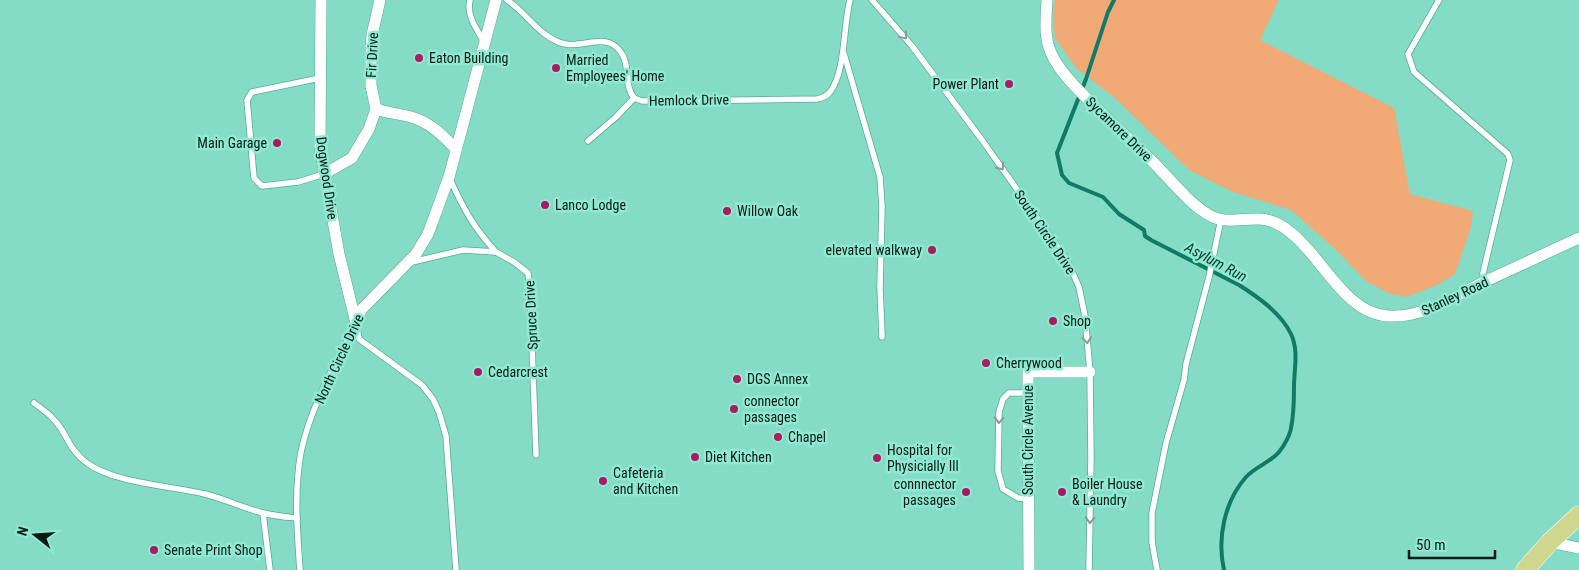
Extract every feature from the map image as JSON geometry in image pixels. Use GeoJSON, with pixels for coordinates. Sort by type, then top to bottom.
{"type":"FeatureCollection","features":[{"type":"Feature","properties":{"kind":"main road"},"geometry":{"type":"LineString","coordinates":[[1525,570],[1550,542],[1579,515]]}},
{"type":"Feature","properties":{"kind":"street","name":"Dogwood Drive"},"geometry":{"type":"LineString","coordinates":[[321,0],[320,147],[339,254],[356,322]]}},
{"type":"Feature","properties":{"kind":"street","name":"Fir Drive"},"geometry":{"type":"LineString","coordinates":[[376,109],[371,86],[371,52],[372,35],[380,0]]}},
{"type":"Feature","properties":{"kind":"street","name":"North Circle Drive"},"geometry":{"type":"LineString","coordinates":[[356,322],[361,310],[409,262],[423,245],[428,234],[449,177],[496,0]]}},
{"type":"Feature","properties":{"kind":"street","name":"Sycamore Drive"},"geometry":{"type":"LineString","coordinates":[[1046,0],[1046,36],[1048,47],[1054,59],[1075,88],[1195,204],[1209,215],[1221,219],[1240,219]]}},
{"type":"Feature","properties":{"kind":"street"},"geometry":{"type":"LineString","coordinates":[[324,174],[352,158],[370,129],[376,109],[411,117],[426,123],[439,131],[456,149]]}},
{"type":"Feature","properties":{"kind":"street","name":"Stanley Road"},"geometry":{"type":"LineString","coordinates":[[1240,219],[1265,219],[1290,231],[1312,253],[1346,294],[1361,306],[1376,314],[1395,316],[1417,314],[1440,305],[1484,282],[1579,238]]}},
{"type":"Feature","properties":{"kind":"street","name":"South Circle Avenue"},"geometry":{"type":"LineString","coordinates":[[1029,570],[1028,372],[1090,372]]}},
{"type":"Feature","properties":{"kind":"street"},"geometry":{"type":"LineString","coordinates":[[1550,542],[1579,548]]}},
{"type":"Feature","properties":{"kind":"lane"},"geometry":{"type":"LineString","coordinates":[[470,0],[471,18],[484,42]]}},
{"type":"Feature","properties":{"kind":"lane","name":"Hemlock Drive"},"geometry":{"type":"LineString","coordinates":[[507,0],[519,8],[541,30],[559,42],[575,45],[604,41],[618,48],[625,61],[628,88],[634,98],[642,101],[817,99],[824,97],[834,85],[844,53],[844,30],[850,0]]}},
{"type":"Feature","properties":{"kind":"lane","name":"South Circle Drive"},"geometry":{"type":"LineString","coordinates":[[872,0],[912,46],[1067,260],[1074,274],[1083,300],[1090,372],[1089,570]]}},
{"type":"Feature","properties":{"kind":"lane"},"geometry":{"type":"LineString","coordinates":[[1439,0],[1408,54],[1414,72],[1508,154],[1510,160],[1483,273],[1484,282]]}},
{"type":"Feature","properties":{"kind":"lane"},"geometry":{"type":"LineString","coordinates":[[844,53],[880,177],[882,207],[880,270],[882,337]]}},
{"type":"Feature","properties":{"kind":"lane"},"geometry":{"type":"LineString","coordinates":[[321,78],[252,92],[247,100],[254,178],[262,186],[298,182],[324,174]]}},
{"type":"Feature","properties":{"kind":"lane"},"geometry":{"type":"LineString","coordinates":[[588,141],[616,117],[634,98]]}},
{"type":"Feature","properties":{"kind":"lane","name":"Spruce Drive"},"geometry":{"type":"LineString","coordinates":[[449,177],[480,235],[496,252],[514,262],[528,273],[536,455]]}},
{"type":"Feature","properties":{"kind":"lane"},"geometry":{"type":"LineString","coordinates":[[1157,570],[1152,542],[1152,513],[1166,443],[1184,380],[1221,219]]}},
{"type":"Feature","properties":{"kind":"lane","name":"Spruce Drive"},"geometry":{"type":"LineString","coordinates":[[409,262],[463,250],[496,252]]}},
{"type":"Feature","properties":{"kind":"lane"},"geometry":{"type":"LineString","coordinates":[[356,322],[359,339],[422,385],[433,399],[439,412],[446,436],[456,570]]}},
{"type":"Feature","properties":{"kind":"lane","name":"North Circle Drive"},"geometry":{"type":"LineString","coordinates":[[300,570],[297,518],[298,477],[304,442],[327,383],[356,322]]}},
{"type":"Feature","properties":{"kind":"lane"},"geometry":{"type":"LineString","coordinates":[[1028,392],[1008,393],[1003,399],[999,412],[998,471],[1003,489],[1018,498],[1028,499]]}},
{"type":"Feature","properties":{"kind":"lane"},"geometry":{"type":"LineString","coordinates":[[34,403],[51,416],[62,430],[71,448],[87,463],[105,472],[150,484],[179,488],[206,495],[263,513],[297,518]]}},
{"type":"Feature","properties":{"kind":"lane"},"geometry":{"type":"LineString","coordinates":[[263,513],[270,570]]}},
{"type":"Feature","properties":{"kind":"shaded area"},"geometry":{"type":"Polygon","coordinates":[[[1055,0],[1279,0],[1260,40],[1394,108],[1410,194],[1473,211],[1471,227],[1455,274],[1439,284],[1407,297],[1390,294],[1367,282],[1334,248],[1291,210],[1233,192],[1189,170],[1115,98],[1076,68],[1055,38],[1053,17],[1055,0]]]}},
{"type":"Feature","properties":{"kind":"waterway","name":"Asylum Run"},"geometry":{"type":"LineString","coordinates":[[1114,0],[1057,153],[1062,175],[1069,183],[1103,197],[1119,214],[1144,230],[1145,236],[1151,240],[1239,285],[1261,300],[1287,326],[1295,347],[1294,408],[1290,431],[1279,452],[1246,477],[1232,498],[1224,521],[1222,534],[1221,546],[1224,570]]}},
{"type":"Feature","properties":{"kind":"place","name":"Eaton Building"},"geometry":{"type":"Point","coordinates":[419,58]}},
{"type":"Feature","properties":{"kind":"place","name":"Married Employees' Home"},"geometry":{"type":"Point","coordinates":[556,68]}},
{"type":"Feature","properties":{"kind":"place","name":"Power Plant"},"geometry":{"type":"Point","coordinates":[1009,84]}},
{"type":"Feature","properties":{"kind":"place","name":"Main Garage"},"geometry":{"type":"Point","coordinates":[277,143]}},
{"type":"Feature","properties":{"kind":"place","name":"Lanco Lodge"},"geometry":{"type":"Point","coordinates":[545,205]}},
{"type":"Feature","properties":{"kind":"place","name":"Willow Oak"},"geometry":{"type":"Point","coordinates":[727,211]}},
{"type":"Feature","properties":{"kind":"place","name":"elevated walkway"},"geometry":{"type":"Point","coordinates":[932,250]}},
{"type":"Feature","properties":{"kind":"place","name":"Shop"},"geometry":{"type":"Point","coordinates":[1053,321]}},
{"type":"Feature","properties":{"kind":"place","name":"Cherrywood"},"geometry":{"type":"Point","coordinates":[986,363]}},
{"type":"Feature","properties":{"kind":"place","name":"Cedarcrest"},"geometry":{"type":"Point","coordinates":[478,372]}},
{"type":"Feature","properties":{"kind":"place","name":"DGS Annex"},"geometry":{"type":"Point","coordinates":[737,379]}},
{"type":"Feature","properties":{"kind":"place","name":"connector passages"},"geometry":{"type":"Point","coordinates":[734,409]}},
{"type":"Feature","properties":{"kind":"place","name":"Chapel"},"geometry":{"type":"Point","coordinates":[778,437]}},
{"type":"Feature","properties":{"kind":"place","name":"Diet Kitchen"},"geometry":{"type":"Point","coordinates":[695,457]}},
{"type":"Feature","properties":{"kind":"place","name":"Hospital for Physicially Ill"},"geometry":{"type":"Point","coordinates":[877,458]}},
{"type":"Feature","properties":{"kind":"place","name":"Cafeteria and Kitchen"},"geometry":{"type":"Point","coordinates":[603,481]}},
{"type":"Feature","properties":{"kind":"place","name":"connnector passages"},"geometry":{"type":"Point","coordinates":[966,492]}},
{"type":"Feature","properties":{"kind":"place","name":"Boiler House & Laundry"},"geometry":{"type":"Point","coordinates":[1062,492]}},
{"type":"Feature","properties":{"kind":"place","name":"Senate Print Shop"},"geometry":{"type":"Point","coordinates":[154,550]}}]}
